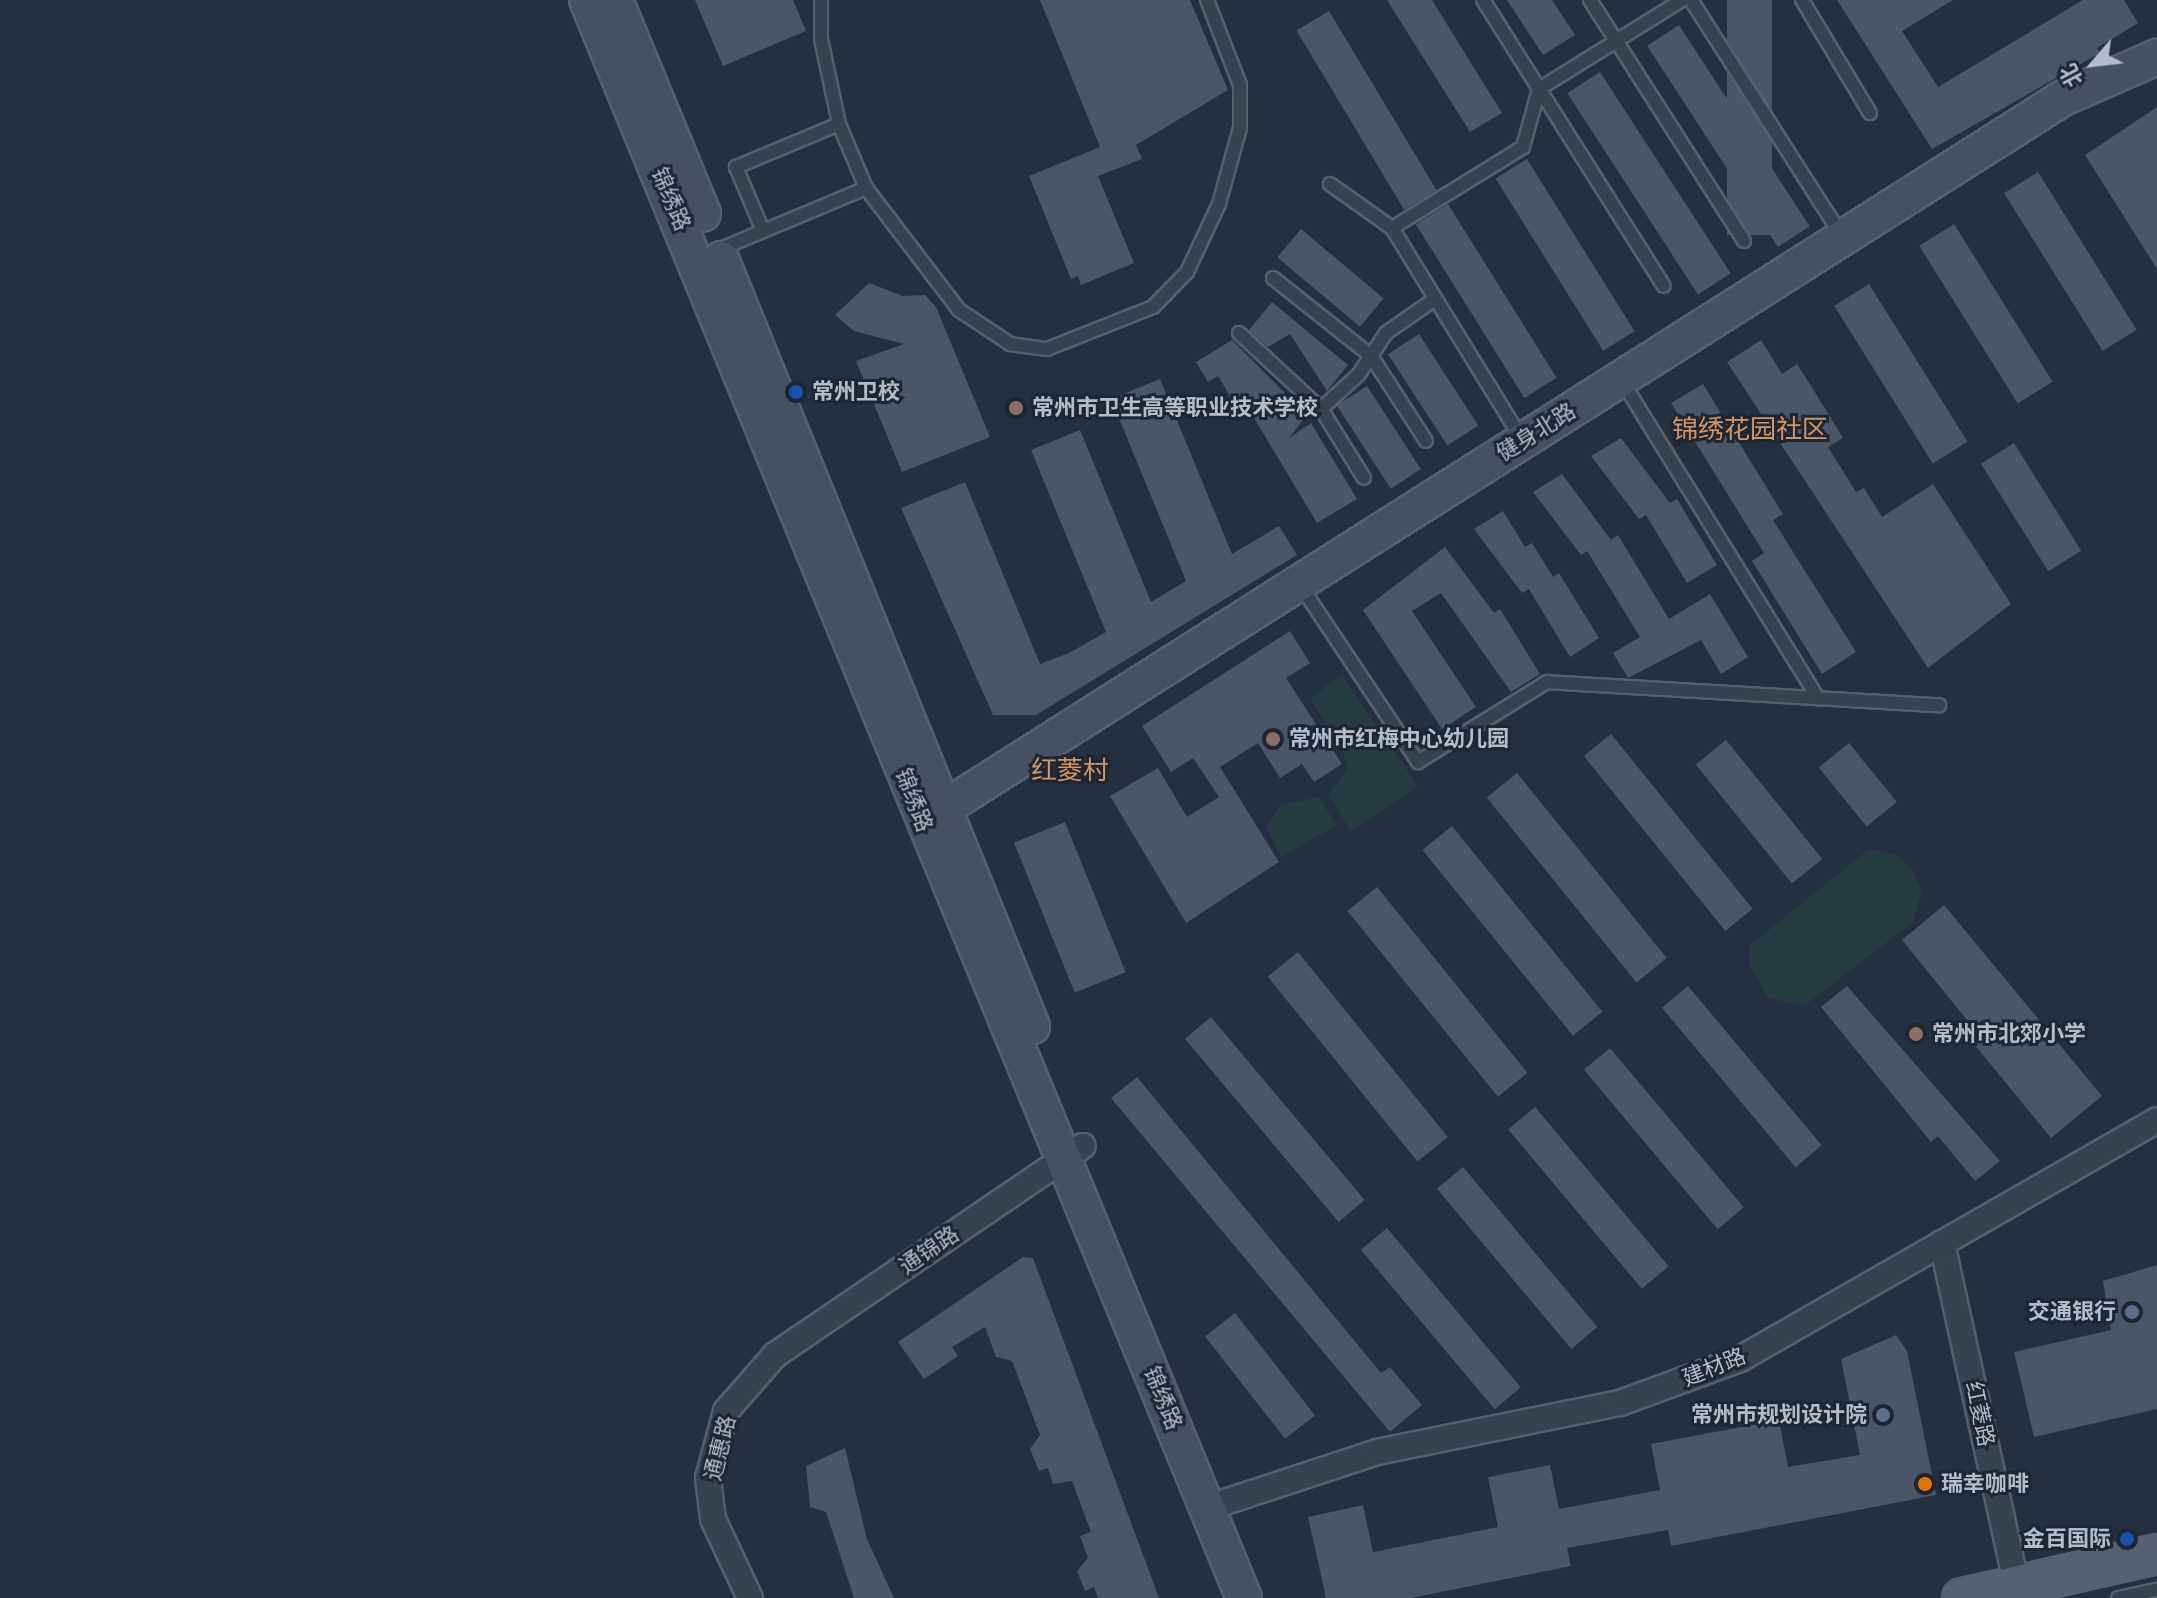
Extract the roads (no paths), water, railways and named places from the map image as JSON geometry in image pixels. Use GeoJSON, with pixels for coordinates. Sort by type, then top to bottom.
{"type":"FeatureCollection","features":[{"type":"Feature","properties":{"kind":"main road"},"geometry":{"type":"LineString","coordinates":[[1962,1598],[2157,1554]]}},
{"type":"Feature","properties":{"kind":"street","name":"锦绣路"},"geometry":{"type":"LineString","coordinates":[[587,0],[1264,1598]]}},
{"type":"Feature","properties":{"kind":"street","name":"锦绣路"},"geometry":{"type":"LineString","coordinates":[[615,0],[718,250],[934,814]]}},
{"type":"Feature","properties":{"kind":"street","name":"健身北路"},"geometry":{"type":"LineString","coordinates":[[934,814],[2063,98],[2157,57]]}},
{"type":"Feature","properties":{"kind":"street","name":"建材路"},"geometry":{"type":"LineString","coordinates":[[1225,1502],[1377,1452],[1633,1398],[1740,1359],[2157,1120]]}},
{"type":"Feature","properties":{"kind":"street","name":"锦绣路"},"geometry":{"type":"LineString","coordinates":[[1074,1152],[1244,1598]]}},
{"type":"Feature","properties":{"kind":"street","name":"通锦路"},"geometry":{"type":"LineString","coordinates":[[775,1355],[1074,1152]]}},
{"type":"Feature","properties":{"kind":"street","name":"红菱路"},"geometry":{"type":"LineString","coordinates":[[1942,1243],[2017,1586]]}},
{"type":"Feature","properties":{"kind":"street","name":"通惠路"},"geometry":{"type":"LineString","coordinates":[[750,1598],[713,1519],[708,1478],[726,1411],[775,1355]]}},
{"type":"Feature","properties":{"kind":"lane"},"geometry":{"type":"LineString","coordinates":[[821,0],[821,39],[839,124],[866,188],[959,310],[1010,344],[1047,349],[1153,307],[1187,272],[1219,204],[1240,128],[1240,85],[1207,0]]}},
{"type":"Feature","properties":{"kind":"lane"},"geometry":{"type":"LineString","coordinates":[[1483,0],[1664,286]]}},
{"type":"Feature","properties":{"kind":"lane"},"geometry":{"type":"LineString","coordinates":[[1590,0],[1744,241]]}},
{"type":"Feature","properties":{"kind":"lane"},"geometry":{"type":"LineString","coordinates":[[1392,228],[1523,147],[1539,89],[1682,0]]}},
{"type":"Feature","properties":{"kind":"lane"},"geometry":{"type":"LineString","coordinates":[[1691,0],[1843,237]]}},
{"type":"Feature","properties":{"kind":"lane"},"geometry":{"type":"LineString","coordinates":[[1802,0],[1870,113]]}},
{"type":"Feature","properties":{"kind":"lane"},"geometry":{"type":"LineString","coordinates":[[763,231],[736,167],[839,124]]}},
{"type":"Feature","properties":{"kind":"lane"},"geometry":{"type":"LineString","coordinates":[[1330,184],[1392,228],[1522,441]]}},
{"type":"Feature","properties":{"kind":"lane"},"geometry":{"type":"LineString","coordinates":[[718,250],[866,188]]}},
{"type":"Feature","properties":{"kind":"lane"},"geometry":{"type":"LineString","coordinates":[[1273,278],[1371,356],[1426,441]]}},
{"type":"Feature","properties":{"kind":"lane"},"geometry":{"type":"LineString","coordinates":[[1321,409],[1371,356],[1386,333],[1435,299]]}},
{"type":"Feature","properties":{"kind":"lane"},"geometry":{"type":"LineString","coordinates":[[1239,333],[1321,409],[1364,478]]}},
{"type":"Feature","properties":{"kind":"lane"},"geometry":{"type":"LineString","coordinates":[[1620,379],[1818,698]]}},
{"type":"Feature","properties":{"kind":"lane"},"geometry":{"type":"LineString","coordinates":[[1299,583],[1418,762],[1547,682],[1939,705]]}},
{"type":"Feature","properties":{"kind":"lane"},"geometry":{"type":"LineString","coordinates":[[2118,1598],[2157,1590]]}},
{"type":"Feature","properties":{"kind":"place","name":"常州卫校"},"geometry":{"type":"Point","coordinates":[796,392]}},
{"type":"Feature","properties":{"kind":"place","name":"常州市卫生高等职业技术学校"},"geometry":{"type":"Point","coordinates":[1016,408]}},
{"type":"Feature","properties":{"kind":"place","name":"常州市红梅中心幼儿园"},"geometry":{"type":"Point","coordinates":[1273,739]}},
{"type":"Feature","properties":{"kind":"place","name":"常州市北郊小学"},"geometry":{"type":"Point","coordinates":[1916,1034]}},
{"type":"Feature","properties":{"kind":"place","name":"交通银行"},"geometry":{"type":"Point","coordinates":[2132,1312]}},
{"type":"Feature","properties":{"kind":"place","name":"常州市规划设计院"},"geometry":{"type":"Point","coordinates":[1883,1415]}},
{"type":"Feature","properties":{"kind":"place","name":"瑞幸咖啡"},"geometry":{"type":"Point","coordinates":[1925,1484]}},
{"type":"Feature","properties":{"kind":"place","name":"金百国际"},"geometry":{"type":"Point","coordinates":[2127,1539]}},
{"type":"Feature","properties":{"kind":"district","name":"锦绣花园社区"},"geometry":{"type":"Point","coordinates":[1750,430]}},
{"type":"Feature","properties":{"kind":"district","name":"红菱村"},"geometry":{"type":"Point","coordinates":[1070,771]}}]}
